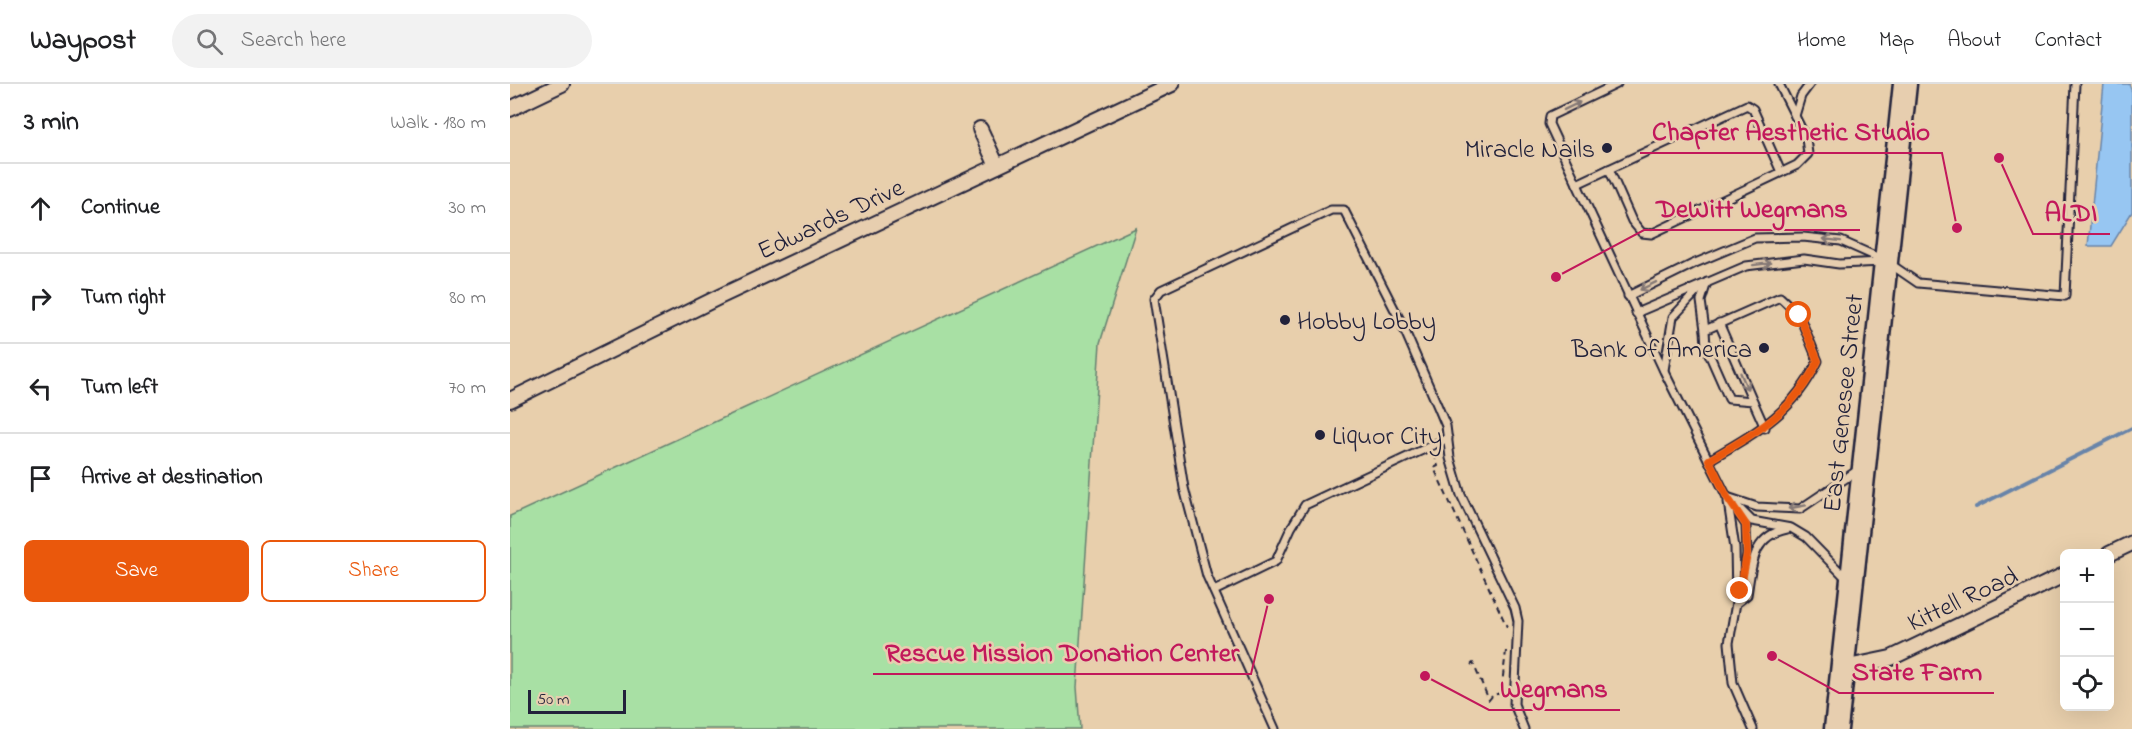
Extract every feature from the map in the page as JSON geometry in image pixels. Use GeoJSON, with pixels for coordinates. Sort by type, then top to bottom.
{"type":"FeatureCollection","features":[{"type":"Feature","properties":{"kind":"highway","name":"East Genesee Street"},"geometry":{"type":"LineString","coordinates":[[1836,729],[1886,261],[1902,85]]}},
{"type":"Feature","properties":{"kind":"street"},"geometry":{"type":"LineString","coordinates":[[510,109],[562,84]]}},
{"type":"Feature","properties":{"kind":"street","name":"Edwards Drive"},"geometry":{"type":"LineString","coordinates":[[510,400],[711,301],[1172,84]]}},
{"type":"Feature","properties":{"kind":"street"},"geometry":{"type":"LineString","coordinates":[[980,129],[997,166]]}},
{"type":"Feature","properties":{"kind":"street"},"geometry":{"type":"LineString","coordinates":[[2114,552],[2132,543]]}},
{"type":"Feature","properties":{"kind":"street","name":"Kittell Road"},"geometry":{"type":"LineString","coordinates":[[1843,668],[1892,658],[2060,577]]}},
{"type":"Feature","properties":{"kind":"lane"},"geometry":{"type":"LineString","coordinates":[[1617,84],[1550,116],[1549,124],[1664,371],[1727,497],[1746,525],[1746,564],[1743,584],[1736,603]]}},
{"type":"Feature","properties":{"kind":"lane"},"geometry":{"type":"LineString","coordinates":[[1609,169],[1632,221],[1642,232],[1651,234],[1797,165],[1808,154],[1806,138],[1779,84]]}},
{"type":"Feature","properties":{"kind":"lane"},"geometry":{"type":"LineString","coordinates":[[1795,116],[1801,96],[1810,84]]}},
{"type":"Feature","properties":{"kind":"lane"},"geometry":{"type":"LineString","coordinates":[[1628,296],[1693,264],[1755,238],[1803,237],[1841,241],[1886,261],[1918,283],[2065,296],[2075,84]]}},
{"type":"Feature","properties":{"kind":"lane"},"geometry":{"type":"LineString","coordinates":[[1577,184],[1747,105],[1753,109],[1781,172]]}},
{"type":"Feature","properties":{"kind":"lane"},"geometry":{"type":"LineString","coordinates":[[1275,729],[1207,576],[1184,488],[1154,299],[1161,290],[1331,210],[1344,210],[1401,322],[1438,407],[1448,438],[1450,458],[1461,495],[1518,621],[1514,704],[1524,729]]}},
{"type":"Feature","properties":{"kind":"lane"},"geometry":{"type":"LineString","coordinates":[[1636,313],[1746,266],[1804,259],[1839,264],[1886,261]]}},
{"type":"Feature","properties":{"kind":"lane"},"geometry":{"type":"LineString","coordinates":[[1707,282],[1701,301],[1706,347],[1729,399],[1753,401]]}},
{"type":"Feature","properties":{"kind":"lane"},"geometry":{"type":"LineString","coordinates":[[1664,371],[1673,316],[1688,298],[1707,282]]}},
{"type":"Feature","properties":{"kind":"lane"},"geometry":{"type":"LineString","coordinates":[[1705,330],[1780,297],[1799,315],[1818,361],[1808,383],[1782,414],[1765,428],[1709,460]]}},
{"type":"Feature","properties":{"kind":"lane"},"geometry":{"type":"LineString","coordinates":[[1719,323],[1765,428]]}},
{"type":"Feature","properties":{"kind":"lane"},"geometry":{"type":"LineString","coordinates":[[1214,591],[1276,561],[1291,528],[1305,505],[1448,438]]}},
{"type":"Feature","properties":{"kind":"lane"},"geometry":{"type":"LineString","coordinates":[[1727,497],[1757,507],[1800,509],[1864,466]]}},
{"type":"Feature","properties":{"kind":"lane"},"geometry":{"type":"LineString","coordinates":[[1727,497],[1752,521],[1791,528],[1806,537],[1851,583]]}},
{"type":"Feature","properties":{"kind":"lane"},"geometry":{"type":"LineString","coordinates":[[1727,497],[1736,548],[1736,603],[1729,643],[1733,683],[1753,729]]}},
{"type":"Feature","properties":{"kind":"lane"},"geometry":{"type":"LineString","coordinates":[[1736,603],[1747,595],[1755,551],[1763,539],[1776,531],[1791,528]]}},
{"type":"Feature","properties":{"kind":"path"},"geometry":{"type":"LineString","coordinates":[[1432,446],[1438,466],[1434,468],[1508,629]]}},
{"type":"Feature","properties":{"kind":"path"},"geometry":{"type":"LineString","coordinates":[[1471,665],[1473,663],[1489,700],[1493,695],[1501,693],[1506,650]]}},
{"type":"Feature","properties":{"kind":"green space"},"geometry":{"type":"Polygon","coordinates":[[[1136,228],[1100,343],[1077,687],[1080,729],[510,729],[510,516],[1136,228]]]}},
{"type":"Feature","properties":{"kind":"water"},"geometry":{"type":"Polygon","coordinates":[[[2104,84],[2129,84],[2132,92],[2132,212],[2111,246],[2088,246],[2104,84]]]}},
{"type":"Feature","properties":{"kind":"waterway"},"geometry":{"type":"LineString","coordinates":[[1976,507],[2132,428]]}},
{"type":"Feature","properties":{"kind":"place","name":"Miracle Nails"},"geometry":{"type":"Point","coordinates":[1607,148]}},
{"type":"Feature","properties":{"kind":"place","name":"ALDI"},"geometry":{"type":"Point","coordinates":[1999,158]}},
{"type":"Feature","properties":{"kind":"place","name":"Chapter Aesthetic Studio"},"geometry":{"type":"Point","coordinates":[1957,228]}},
{"type":"Feature","properties":{"kind":"place","name":"DeWitt Wegmans"},"geometry":{"type":"Point","coordinates":[1556,277]}},
{"type":"Feature","properties":{"kind":"place","name":"Hobby Lobby"},"geometry":{"type":"Point","coordinates":[1285,320]}},
{"type":"Feature","properties":{"kind":"place","name":"Bank of America"},"geometry":{"type":"Point","coordinates":[1764,348]}},
{"type":"Feature","properties":{"kind":"place","name":"Liquor City"},"geometry":{"type":"Point","coordinates":[1320,435]}},
{"type":"Feature","properties":{"kind":"place","name":"Rescue Mission Donation Center"},"geometry":{"type":"Point","coordinates":[1269,599]}},
{"type":"Feature","properties":{"kind":"place","name":"State Farm"},"geometry":{"type":"Point","coordinates":[1772,656]}},
{"type":"Feature","properties":{"kind":"place","name":"Wegmans"},"geometry":{"type":"Point","coordinates":[1425,676]}},
{"type":"Feature","properties":{"kind":"route"},"geometry":{"type":"LineString","coordinates":[[1740,591],[1747,554],[1746,525],[1727,497],[1709,460],[1765,428],[1782,414],[1808,383],[1818,361],[1799,315]]}}]}
